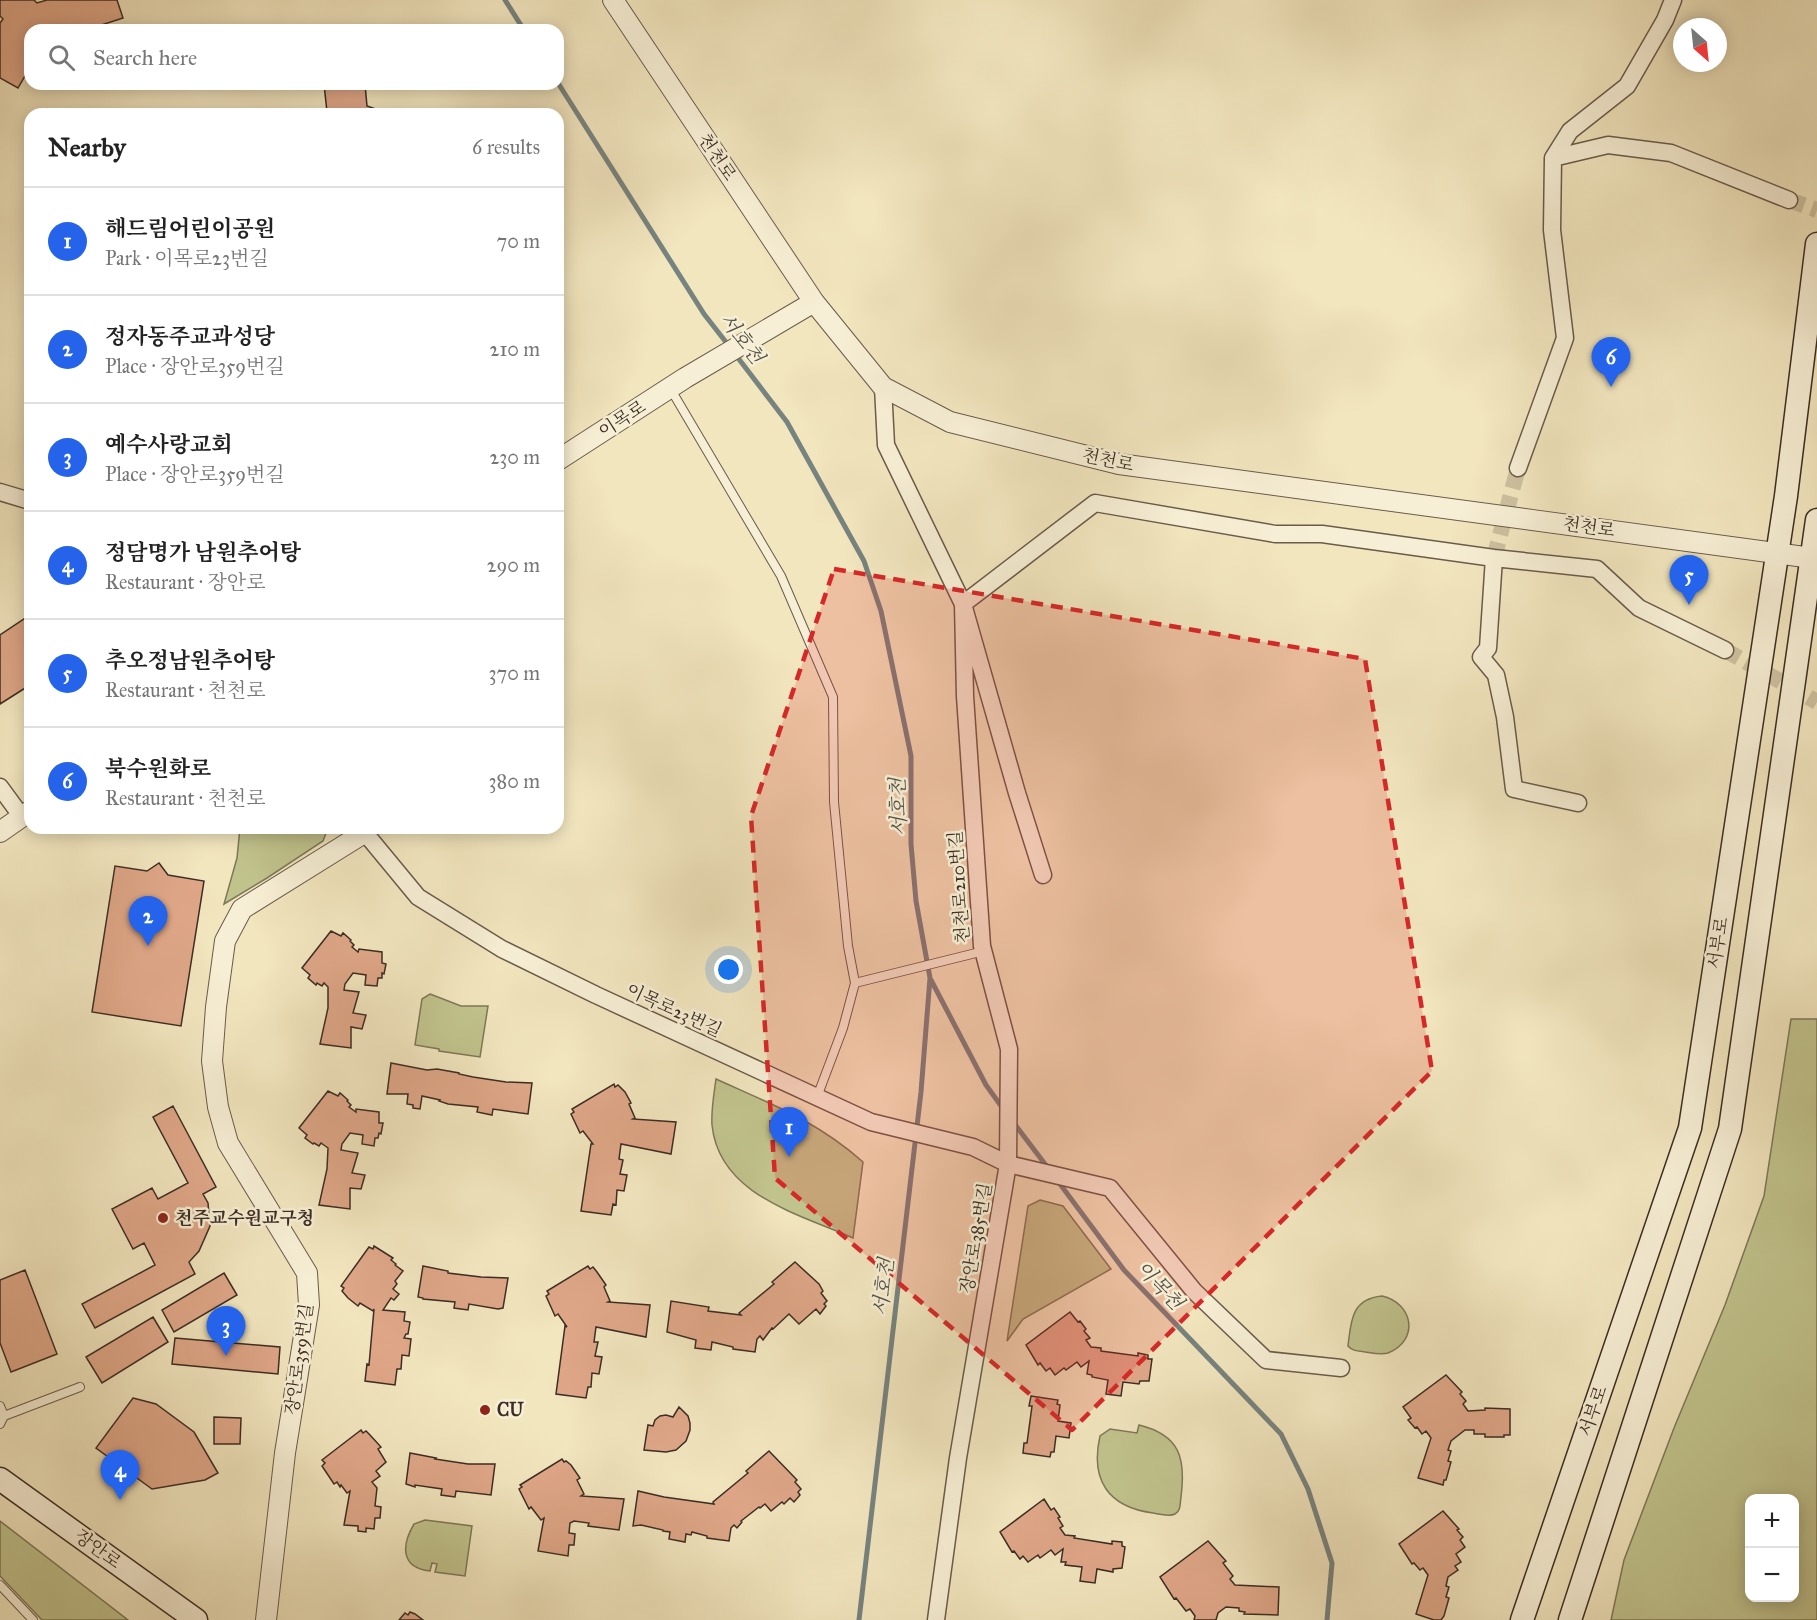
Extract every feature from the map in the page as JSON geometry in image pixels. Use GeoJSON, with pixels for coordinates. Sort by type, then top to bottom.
{"type":"FeatureCollection","features":[{"type":"Feature","properties":{"kind":"main road","name":"서부로"},"geometry":{"type":"LineString","coordinates":[[1522,1620],[1690,1128],[1778,553],[1817,244]]}},
{"type":"Feature","properties":{"kind":"main road"},"geometry":{"type":"LineString","coordinates":[[1570,1620],[1730,1129],[1817,520]]}},
{"type":"Feature","properties":{"kind":"main road","name":"장안로"},"geometry":{"type":"LineString","coordinates":[[0,1479],[196,1620]]}},
{"type":"Feature","properties":{"kind":"street","name":"천천로"},"geometry":{"type":"LineString","coordinates":[[613,0],[814,302],[883,387],[950,422],[1119,464],[1812,558]]}},
{"type":"Feature","properties":{"kind":"street"},"geometry":{"type":"LineString","coordinates":[[1518,468],[1565,338],[1552,230],[1553,158],[1570,131],[1627,86],[1665,20],[1673,0]]}},
{"type":"Feature","properties":{"kind":"street"},"geometry":{"type":"LineString","coordinates":[[1553,158],[1608,146],[1671,153],[1789,200]]}},
{"type":"Feature","properties":{"kind":"street","name":"이목로"},"geometry":{"type":"LineString","coordinates":[[564,456],[677,383],[814,302]]}},
{"type":"Feature","properties":{"kind":"street","name":"천천로210번길"},"geometry":{"type":"LineString","coordinates":[[883,387],[886,445],[963,604],[1017,793],[1043,874]]}},
{"type":"Feature","properties":{"kind":"street"},"geometry":{"type":"LineString","coordinates":[[0,492],[24,499]]}},
{"type":"Feature","properties":{"kind":"street"},"geometry":{"type":"LineString","coordinates":[[963,604],[1095,503],[1275,534],[1322,534],[1494,558],[1597,569],[1639,608],[1725,650]]}},
{"type":"Feature","properties":{"kind":"street"},"geometry":{"type":"LineString","coordinates":[[1494,558],[1488,648],[1481,657],[1496,675],[1505,717],[1514,789],[1578,803]]}},
{"type":"Feature","properties":{"kind":"street","name":"천천로210번길"},"geometry":{"type":"LineString","coordinates":[[963,604],[965,696],[980,952],[1009,1049],[1008,1164]]}},
{"type":"Feature","properties":{"kind":"street"},"geometry":{"type":"LineString","coordinates":[[0,787],[24,812]]}},
{"type":"Feature","properties":{"kind":"street"},"geometry":{"type":"LineString","coordinates":[[0,832],[24,815]]}},
{"type":"Feature","properties":{"kind":"street","name":"장안로359번길"},"geometry":{"type":"LineString","coordinates":[[266,1620],[285,1453],[309,1305],[308,1273],[228,1143],[218,1107],[212,1061],[216,1007],[225,941],[242,909],[357,834]]}},
{"type":"Feature","properties":{"kind":"street","name":"이목로23번길"},"geometry":{"type":"LineString","coordinates":[[365,834],[418,897],[502,949],[871,1122],[973,1147],[1008,1164]]}},
{"type":"Feature","properties":{"kind":"street","name":"장안로385번길"},"geometry":{"type":"LineString","coordinates":[[936,1620],[958,1458],[1008,1164],[1110,1188],[1194,1291],[1266,1360],[1341,1368]]}},
{"type":"Feature","properties":{"kind":"lane"},"geometry":{"type":"LineString","coordinates":[[677,383],[781,576],[832,697],[834,802],[848,946],[855,983],[843,1028],[816,1097]]}},
{"type":"Feature","properties":{"kind":"lane"},"geometry":{"type":"LineString","coordinates":[[855,983],[980,952]]}},
{"type":"Feature","properties":{"kind":"lane"},"geometry":{"type":"LineString","coordinates":[[0,1406],[2,1420],[80,1387]]}},
{"type":"Feature","properties":{"kind":"lane"},"geometry":{"type":"LineString","coordinates":[[0,1585],[33,1620]]}},
{"type":"Feature","properties":{"kind":"highlighted area"},"geometry":{"type":"Polygon","coordinates":[[[834,569],[1365,659],[1432,1071],[1072,1430],[775,1178],[751,816],[834,569]]]}},
{"type":"Feature","properties":{"kind":"green space"},"geometry":{"type":"Polygon","coordinates":[[[239,834],[326,834],[323,841],[224,904],[237,858],[239,834]]]}},
{"type":"Feature","properties":{"kind":"green space"},"geometry":{"type":"Polygon","coordinates":[[[430,994],[461,1006],[488,1006],[480,1057],[415,1045],[422,999],[430,994]]]}},
{"type":"Feature","properties":{"kind":"green space"},"geometry":{"type":"Polygon","coordinates":[[[1791,1019],[1817,1019],[1817,1620],[1611,1620],[1624,1560],[1674,1428],[1725,1305],[1764,1196],[1791,1019]]]}},
{"type":"Feature","properties":{"kind":"green space"},"geometry":{"type":"Polygon","coordinates":[[[716,1079],[811,1124],[863,1162],[853,1238],[765,1199],[745,1185],[729,1169],[718,1149],[712,1125],[716,1079]]]}},
{"type":"Feature","properties":{"kind":"green space"},"geometry":{"type":"Polygon","coordinates":[[[1040,1200],[1063,1206],[1111,1269],[1023,1319],[1007,1341],[1028,1206],[1040,1200]]]}},
{"type":"Feature","properties":{"kind":"green space"},"geometry":{"type":"Polygon","coordinates":[[[1382,1296],[1401,1306],[1406,1314],[1409,1322],[1405,1340],[1385,1354],[1351,1349],[1348,1346],[1354,1313],[1364,1302],[1382,1296]]]}},
{"type":"Feature","properties":{"kind":"green space"},"geometry":{"type":"Polygon","coordinates":[[[1139,1425],[1164,1435],[1177,1450],[1181,1460],[1182,1483],[1180,1507],[1175,1514],[1161,1515],[1124,1505],[1106,1489],[1101,1478],[1098,1466],[1100,1436],[1110,1429],[1137,1433],[1139,1425]]]}},
{"type":"Feature","properties":{"kind":"green space"},"geometry":{"type":"Polygon","coordinates":[[[425,1520],[472,1526],[465,1576],[435,1572],[437,1564],[432,1563],[430,1571],[420,1569],[409,1561],[406,1548],[410,1532],[414,1524],[425,1520]]]}},
{"type":"Feature","properties":{"kind":"green space"},"geometry":{"type":"Polygon","coordinates":[[[0,1521],[128,1620],[42,1620],[0,1576],[0,1521]]]}},
{"type":"Feature","properties":{"kind":"building"},"geometry":{"type":"Polygon","coordinates":[[[0,0],[34,0],[37,3],[47,0],[117,0],[123,18],[104,24],[24,24],[24,78],[18,88],[0,78],[0,23],[3,19],[0,16],[0,0]]]}},
{"type":"Feature","properties":{"kind":"building"},"geometry":{"type":"Polygon","coordinates":[[[325,90],[366,90],[367,106],[373,108],[327,108],[325,90]]]}},
{"type":"Feature","properties":{"kind":"building"},"geometry":{"type":"Polygon","coordinates":[[[24,619],[24,689],[0,704],[0,635],[24,619]]]}},
{"type":"Feature","properties":{"kind":"building"},"geometry":{"type":"Polygon","coordinates":[[[159,863],[168,875],[204,881],[181,1026],[92,1012],[115,866],[147,871],[159,863]]]}},
{"type":"Feature","properties":{"kind":"building"},"geometry":{"type":"Polygon","coordinates":[[[331,931],[341,936],[343,933],[351,940],[354,945],[352,947],[358,952],[359,949],[382,952],[382,963],[386,964],[382,978],[378,978],[377,986],[365,985],[366,975],[353,973],[345,984],[344,990],[359,992],[353,1013],[366,1015],[362,1029],[351,1027],[351,1048],[320,1044],[328,1008],[328,987],[324,983],[322,986],[317,983],[316,985],[302,968],[331,931]]]}},
{"type":"Feature","properties":{"kind":"building"},"geometry":{"type":"Polygon","coordinates":[[[391,1063],[506,1082],[532,1083],[528,1114],[493,1109],[492,1115],[477,1112],[478,1107],[448,1104],[422,1096],[420,1109],[413,1108],[413,1105],[407,1104],[408,1094],[387,1094],[391,1063]]]}},
{"type":"Feature","properties":{"kind":"building"},"geometry":{"type":"Polygon","coordinates":[[[614,1084],[615,1087],[618,1085],[625,1092],[631,1103],[629,1104],[635,1118],[633,1119],[676,1122],[671,1154],[621,1144],[619,1159],[623,1160],[620,1174],[627,1175],[624,1191],[617,1190],[616,1205],[613,1204],[611,1215],[581,1211],[591,1144],[593,1144],[583,1131],[580,1133],[571,1114],[574,1112],[572,1109],[614,1084]]]}},
{"type":"Feature","properties":{"kind":"building"},"geometry":{"type":"Polygon","coordinates":[[[328,1091],[338,1096],[340,1093],[348,1100],[351,1105],[349,1107],[356,1112],[356,1109],[379,1112],[379,1123],[383,1123],[381,1134],[379,1133],[378,1138],[375,1138],[374,1146],[362,1144],[363,1135],[350,1133],[342,1144],[341,1150],[358,1153],[352,1173],[365,1175],[361,1189],[350,1188],[350,1209],[319,1205],[327,1169],[328,1148],[321,1143],[319,1146],[313,1144],[305,1138],[307,1135],[299,1128],[328,1091]]]}},
{"type":"Feature","properties":{"kind":"building","name":"천주교수원교구청"},"geometry":{"type":"Polygon","coordinates":[[[173,1106],[216,1187],[203,1194],[208,1203],[210,1226],[199,1251],[189,1262],[195,1274],[95,1328],[82,1304],[155,1265],[144,1243],[133,1249],[112,1209],[152,1188],[158,1199],[188,1183],[153,1117],[173,1106]]]}},
{"type":"Feature","properties":{"kind":"building"},"geometry":{"type":"Polygon","coordinates":[[[374,1246],[393,1258],[391,1260],[403,1271],[395,1281],[397,1284],[393,1289],[399,1294],[394,1300],[391,1298],[383,1310],[405,1312],[404,1321],[410,1322],[408,1334],[404,1338],[411,1339],[409,1356],[402,1355],[401,1369],[397,1369],[395,1385],[365,1381],[367,1364],[369,1365],[374,1309],[373,1311],[360,1303],[358,1306],[342,1291],[344,1288],[341,1286],[369,1247],[373,1249],[374,1246]]]}},
{"type":"Feature","properties":{"kind":"building"},"geometry":{"type":"Polygon","coordinates":[[[795,1262],[819,1284],[823,1291],[821,1293],[827,1301],[824,1304],[826,1306],[820,1314],[816,1309],[799,1324],[789,1314],[772,1328],[763,1340],[760,1336],[757,1339],[755,1352],[733,1349],[733,1347],[712,1342],[711,1350],[695,1348],[696,1340],[667,1332],[671,1301],[709,1307],[708,1311],[741,1315],[739,1313],[774,1284],[772,1282],[795,1262]]]}},
{"type":"Feature","properties":{"kind":"building"},"geometry":{"type":"Polygon","coordinates":[[[423,1266],[448,1271],[448,1273],[508,1278],[503,1308],[469,1304],[468,1310],[454,1308],[455,1302],[418,1297],[423,1266]]]}},
{"type":"Feature","properties":{"kind":"building"},"geometry":{"type":"Polygon","coordinates":[[[588,1266],[590,1269],[593,1267],[606,1285],[604,1287],[610,1301],[608,1302],[650,1305],[646,1337],[596,1327],[594,1342],[598,1342],[595,1356],[602,1357],[599,1374],[592,1373],[591,1387],[588,1387],[586,1398],[556,1394],[565,1326],[567,1327],[558,1314],[555,1316],[546,1296],[549,1294],[547,1291],[588,1266]]]}},
{"type":"Feature","properties":{"kind":"building"},"geometry":{"type":"Polygon","coordinates":[[[25,1270],[57,1354],[11,1372],[0,1343],[0,1280],[25,1270]]]}},
{"type":"Feature","properties":{"kind":"building"},"geometry":{"type":"Polygon","coordinates":[[[224,1273],[237,1295],[174,1332],[162,1310],[224,1273]]]}},
{"type":"Feature","properties":{"kind":"building"},"geometry":{"type":"Polygon","coordinates":[[[1070,1312],[1086,1329],[1084,1331],[1090,1338],[1086,1340],[1091,1347],[1101,1348],[1101,1351],[1138,1356],[1138,1353],[1148,1355],[1148,1359],[1152,1359],[1149,1381],[1140,1381],[1139,1384],[1123,1382],[1121,1396],[1106,1394],[1108,1380],[1087,1374],[1089,1361],[1081,1367],[1077,1362],[1055,1375],[1050,1368],[1046,1371],[1040,1363],[1038,1365],[1026,1345],[1070,1312]]]}},
{"type":"Feature","properties":{"kind":"building"},"geometry":{"type":"Polygon","coordinates":[[[153,1317],[168,1342],[102,1383],[86,1357],[153,1317]]]}},
{"type":"Feature","properties":{"kind":"building"},"geometry":{"type":"Polygon","coordinates":[[[175,1338],[280,1347],[278,1374],[172,1364],[175,1338]]]}},
{"type":"Feature","properties":{"kind":"building"},"geometry":{"type":"Polygon","coordinates":[[[1446,1375],[1462,1392],[1460,1394],[1466,1401],[1463,1404],[1468,1411],[1485,1410],[1485,1408],[1510,1409],[1510,1435],[1485,1437],[1485,1434],[1474,1434],[1474,1430],[1465,1430],[1451,1441],[1448,1461],[1451,1462],[1443,1485],[1418,1478],[1431,1438],[1426,1431],[1422,1434],[1417,1427],[1415,1428],[1408,1420],[1411,1418],[1403,1407],[1446,1375]]]}},
{"type":"Feature","properties":{"kind":"building"},"geometry":{"type":"Polygon","coordinates":[[[1031,1396],[1058,1400],[1057,1404],[1060,1405],[1058,1421],[1071,1423],[1069,1438],[1056,1436],[1054,1452],[1051,1452],[1050,1457],[1023,1453],[1024,1443],[1027,1443],[1032,1406],[1029,1406],[1031,1396]]]}},
{"type":"Feature","properties":{"kind":"building"},"geometry":{"type":"Polygon","coordinates":[[[133,1398],[156,1404],[194,1432],[218,1473],[205,1480],[152,1489],[96,1448],[133,1398]]]}},
{"type":"Feature","properties":{"kind":"building"},"geometry":{"type":"Polygon","coordinates":[[[679,1407],[688,1416],[690,1423],[686,1441],[676,1450],[666,1452],[644,1450],[648,1425],[653,1426],[655,1420],[660,1416],[673,1417],[679,1407]]]}},
{"type":"Feature","properties":{"kind":"building"},"geometry":{"type":"Polygon","coordinates":[[[214,1417],[241,1418],[240,1444],[214,1444],[214,1417]]]}},
{"type":"Feature","properties":{"kind":"building"},"geometry":{"type":"Polygon","coordinates":[[[361,1430],[363,1433],[366,1431],[381,1447],[378,1449],[386,1462],[376,1471],[380,1476],[372,1482],[377,1488],[375,1506],[381,1507],[380,1518],[375,1518],[374,1529],[366,1528],[366,1532],[358,1531],[358,1526],[344,1525],[350,1491],[347,1493],[337,1482],[334,1484],[322,1466],[325,1463],[322,1460],[361,1430]]]}},
{"type":"Feature","properties":{"kind":"building"},"geometry":{"type":"Polygon","coordinates":[[[769,1451],[797,1480],[795,1482],[801,1489],[798,1492],[800,1495],[794,1502],[790,1498],[771,1511],[765,1504],[759,1507],[741,1521],[737,1528],[734,1525],[731,1528],[729,1541],[707,1538],[707,1536],[692,1532],[691,1535],[686,1534],[685,1542],[669,1539],[670,1532],[641,1525],[633,1526],[638,1491],[714,1504],[713,1502],[748,1473],[746,1471],[769,1451]]]}},
{"type":"Feature","properties":{"kind":"building"},"geometry":{"type":"Polygon","coordinates":[[[410,1453],[468,1464],[495,1464],[491,1495],[456,1491],[455,1497],[441,1495],[442,1489],[406,1484],[410,1453]]]}},
{"type":"Feature","properties":{"kind":"building"},"geometry":{"type":"Polygon","coordinates":[[[562,1459],[571,1465],[580,1478],[577,1480],[584,1494],[581,1496],[624,1499],[619,1530],[588,1526],[589,1523],[574,1521],[570,1523],[569,1533],[575,1534],[574,1545],[569,1545],[568,1556],[538,1551],[544,1518],[541,1520],[531,1507],[529,1509],[519,1489],[522,1487],[520,1485],[562,1459]]]}},
{"type":"Feature","properties":{"kind":"building"},"geometry":{"type":"Polygon","coordinates":[[[1044,1499],[1051,1510],[1054,1508],[1060,1517],[1058,1518],[1063,1526],[1060,1528],[1065,1535],[1112,1544],[1112,1541],[1122,1542],[1122,1546],[1125,1547],[1122,1568],[1113,1569],[1113,1572],[1097,1569],[1095,1583],[1080,1581],[1082,1567],[1065,1565],[1066,1562],[1061,1562],[1063,1549],[1055,1555],[1051,1550],[1040,1558],[1038,1555],[1028,1562],[1023,1556],[1020,1559],[1014,1551],[1012,1552],[1000,1532],[1044,1499]]]}},
{"type":"Feature","properties":{"kind":"building"},"geometry":{"type":"Polygon","coordinates":[[[1443,1511],[1459,1529],[1457,1530],[1463,1537],[1460,1540],[1465,1547],[1456,1554],[1461,1562],[1455,1566],[1458,1570],[1448,1577],[1446,1586],[1449,1587],[1446,1597],[1449,1598],[1444,1616],[1441,1620],[1434,1620],[1416,1614],[1428,1575],[1423,1568],[1420,1570],[1414,1563],[1412,1564],[1399,1544],[1443,1511]]]}},
{"type":"Feature","properties":{"kind":"building"},"geometry":{"type":"Polygon","coordinates":[[[1208,1541],[1226,1561],[1223,1563],[1233,1576],[1230,1579],[1235,1585],[1279,1587],[1278,1615],[1244,1614],[1245,1612],[1239,1611],[1239,1608],[1226,1607],[1218,1613],[1216,1620],[1194,1620],[1195,1616],[1190,1609],[1186,1611],[1176,1598],[1174,1599],[1160,1577],[1208,1541]]]}},
{"type":"Feature","properties":{"kind":"building"},"geometry":{"type":"Polygon","coordinates":[[[410,1612],[423,1620],[399,1620],[405,1613],[408,1615],[410,1612]]]}},
{"type":"Feature","properties":{"kind":"waterway","name":"서호천"},"geometry":{"type":"LineString","coordinates":[[505,0],[520,24]]}},
{"type":"Feature","properties":{"kind":"waterway","name":"서호천"},"geometry":{"type":"LineString","coordinates":[[562,90],[704,314],[729,346]]}},
{"type":"Feature","properties":{"kind":"waterway","name":"서호천"},"geometry":{"type":"LineString","coordinates":[[735,354],[787,422],[864,561],[881,611],[911,756],[911,844],[916,901],[930,978],[921,1092],[859,1620]]}},
{"type":"Feature","properties":{"kind":"waterway","name":"이목천"},"geometry":{"type":"LineString","coordinates":[[931,980],[986,1085],[1004,1110]]}},
{"type":"Feature","properties":{"kind":"waterway","name":"이목천"},"geometry":{"type":"LineString","coordinates":[[1013,1122],[1048,1168]]}},
{"type":"Feature","properties":{"kind":"waterway","name":"이목천"},"geometry":{"type":"LineString","coordinates":[[1057,1180],[1124,1270],[1281,1434],[1308,1489],[1332,1563],[1327,1620]]}},
{"type":"Feature","properties":{"kind":"tunnel"},"geometry":{"type":"LineString","coordinates":[[1789,200],[1817,210]]}},
{"type":"Feature","properties":{"kind":"tunnel"},"geometry":{"type":"LineString","coordinates":[[1494,558],[1518,468]]}},
{"type":"Feature","properties":{"kind":"tunnel"},"geometry":{"type":"LineString","coordinates":[[1725,650],[1817,702]]}},
{"type":"Feature","properties":{"kind":"place","name":"북수원화로"},"geometry":{"type":"Point","coordinates":[1611,387]}},
{"type":"Feature","properties":{"kind":"place","name":"추오정남원추어탕"},"geometry":{"type":"Point","coordinates":[1689,605]}},
{"type":"Feature","properties":{"kind":"place","name":"정자동주교과성당"},"geometry":{"type":"Point","coordinates":[148,946]}},
{"type":"Feature","properties":{"kind":"place","name":"해드림어린이공원"},"geometry":{"type":"Point","coordinates":[789,1157]}},
{"type":"Feature","properties":{"kind":"place","name":"천주교수원교구청"},"geometry":{"type":"Point","coordinates":[163,1218]}},
{"type":"Feature","properties":{"kind":"place","name":"예수사랑교회"},"geometry":{"type":"Point","coordinates":[226,1356]}},
{"type":"Feature","properties":{"kind":"place","name":"CU"},"geometry":{"type":"Point","coordinates":[485,1410]}},
{"type":"Feature","properties":{"kind":"place","name":"정담명가 남원추어탕"},"geometry":{"type":"Point","coordinates":[120,1500]}}]}
